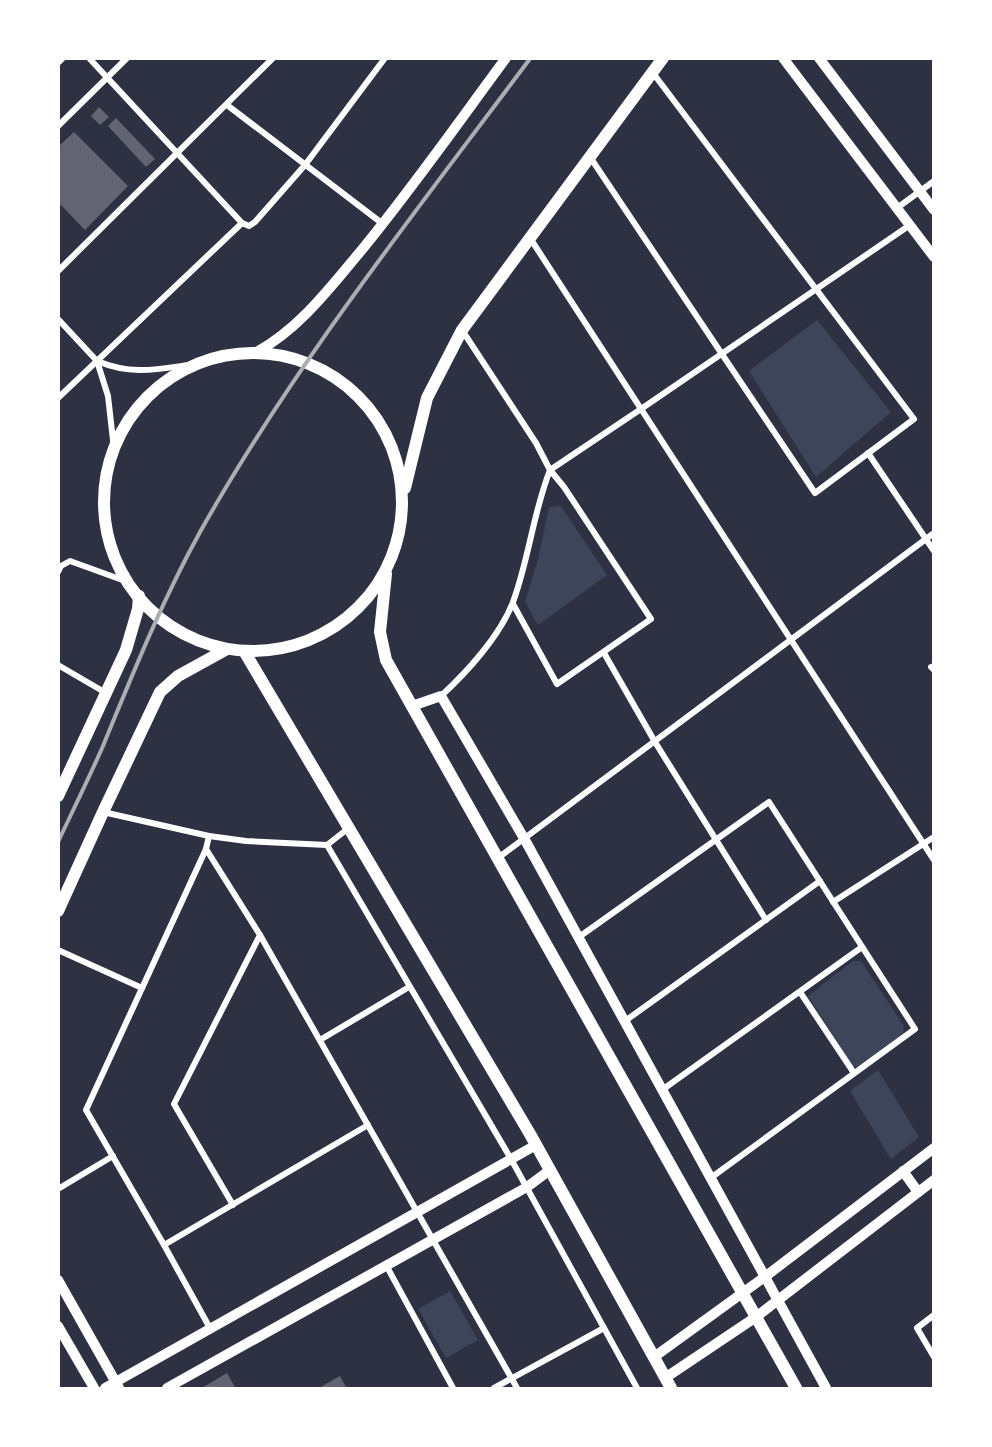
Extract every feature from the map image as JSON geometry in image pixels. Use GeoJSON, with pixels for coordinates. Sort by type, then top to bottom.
{"type":"FeatureCollection","features":[{"type":"Feature","properties":{"kind":"main road"},"geometry":{"type":"LineString","coordinates":[[402,504],[402,486],[394,452],[379,421],[356,394],[329,373],[306,362],[280,355],[255,353],[228,354],[195,364],[165,381],[129,418],[114,449],[105,483],[105,517],[113,551],[128,582],[158,616],[178,630],[226,649],[244,651],[279,649],[312,640],[342,623],[363,604],[386,570],[398,538],[408,470],[427,398],[462,330],[663,58]]}},
{"type":"Feature","properties":{"kind":"main road"},"geometry":{"type":"LineString","coordinates":[[386,570],[380,632],[386,660],[796,1389]]}},
{"type":"Feature","properties":{"kind":"main road"},"geometry":{"type":"LineString","coordinates":[[58,796],[126,650],[138,609],[139,596]]}},
{"type":"Feature","properties":{"kind":"main road"},"geometry":{"type":"LineString","coordinates":[[58,911],[160,692],[178,676],[226,649]]}},
{"type":"Feature","properties":{"kind":"main road"},"geometry":{"type":"LineString","coordinates":[[244,651],[536,1145],[668,1383]]}},
{"type":"Feature","properties":{"kind":"street"},"geometry":{"type":"LineString","coordinates":[[58,63],[63,58]]}},
{"type":"Feature","properties":{"kind":"street"},"geometry":{"type":"LineString","coordinates":[[90,58],[242,223],[249,226],[305,165],[385,58]]}},
{"type":"Feature","properties":{"kind":"street"},"geometry":{"type":"LineString","coordinates":[[58,126],[127,58]]}},
{"type":"Feature","properties":{"kind":"street"},"geometry":{"type":"LineString","coordinates":[[58,271],[273,58]]}},
{"type":"Feature","properties":{"kind":"street"},"geometry":{"type":"LineString","coordinates":[[255,353],[282,336],[303,318],[383,224],[506,58]]}},
{"type":"Feature","properties":{"kind":"street"},"geometry":{"type":"LineString","coordinates":[[783,58],[933,257]]}},
{"type":"Feature","properties":{"kind":"street"},"geometry":{"type":"LineString","coordinates":[[819,58],[933,210]]}},
{"type":"Feature","properties":{"kind":"street"},"geometry":{"type":"LineString","coordinates":[[590,156],[815,493],[914,419],[653,73]]}},
{"type":"Feature","properties":{"kind":"street"},"geometry":{"type":"LineString","coordinates":[[227,105],[383,224]]}},
{"type":"Feature","properties":{"kind":"street"},"geometry":{"type":"LineString","coordinates":[[897,208],[933,181]]}},
{"type":"Feature","properties":{"kind":"street"},"geometry":{"type":"LineString","coordinates":[[58,398],[242,223]]}},
{"type":"Feature","properties":{"kind":"street"},"geometry":{"type":"LineString","coordinates":[[412,706],[441,696],[462,677],[494,636],[513,604],[541,492],[550,470],[910,225]]}},
{"type":"Feature","properties":{"kind":"street"},"geometry":{"type":"LineString","coordinates":[[530,238],[933,860]]}},
{"type":"Feature","properties":{"kind":"street"},"geometry":{"type":"LineString","coordinates":[[58,319],[97,361],[108,396],[114,449]]}},
{"type":"Feature","properties":{"kind":"street"},"geometry":{"type":"LineString","coordinates":[[462,330],[536,443],[550,470],[564,487],[651,619],[557,684],[513,604]]}},
{"type":"Feature","properties":{"kind":"street"},"geometry":{"type":"LineString","coordinates":[[97,361],[120,370],[133,371],[154,371],[195,364]]}},
{"type":"Feature","properties":{"kind":"street"},"geometry":{"type":"LineString","coordinates":[[868,453],[933,551]]}},
{"type":"Feature","properties":{"kind":"street"},"geometry":{"type":"LineString","coordinates":[[498,858],[933,533]]}},
{"type":"Feature","properties":{"kind":"street"},"geometry":{"type":"LineString","coordinates":[[58,572],[61,566],[70,561],[117,580],[128,582]]}},
{"type":"Feature","properties":{"kind":"street"},"geometry":{"type":"LineString","coordinates":[[604,653],[655,742],[766,920]]}},
{"type":"Feature","properties":{"kind":"street"},"geometry":{"type":"LineString","coordinates":[[58,666],[106,693]]}},
{"type":"Feature","properties":{"kind":"street"},"geometry":{"type":"LineString","coordinates":[[441,696],[579,937],[826,1389]]}},
{"type":"Feature","properties":{"kind":"street"},"geometry":{"type":"LineString","coordinates":[[579,937],[769,802],[915,1029],[712,1177]]}},
{"type":"Feature","properties":{"kind":"street"},"geometry":{"type":"LineString","coordinates":[[103,812],[209,836],[246,841],[327,845],[350,827]]}},
{"type":"Feature","properties":{"kind":"street"},"geometry":{"type":"LineString","coordinates":[[209,836],[206,849],[86,1110],[211,1330]]}},
{"type":"Feature","properties":{"kind":"street"},"geometry":{"type":"LineString","coordinates":[[833,902],[933,837]]}},
{"type":"Feature","properties":{"kind":"street"},"geometry":{"type":"LineString","coordinates":[[327,845],[512,1159],[637,1389]]}},
{"type":"Feature","properties":{"kind":"street"},"geometry":{"type":"LineString","coordinates":[[206,849],[260,935],[517,1389]]}},
{"type":"Feature","properties":{"kind":"street"},"geometry":{"type":"LineString","coordinates":[[625,1021],[820,881]]}},
{"type":"Feature","properties":{"kind":"street"},"geometry":{"type":"LineString","coordinates":[[232,1204],[174,1104],[260,935]]}},
{"type":"Feature","properties":{"kind":"street"},"geometry":{"type":"LineString","coordinates":[[662,1090],[862,947]]}},
{"type":"Feature","properties":{"kind":"street"},"geometry":{"type":"LineString","coordinates":[[58,950],[142,988]]}},
{"type":"Feature","properties":{"kind":"street"},"geometry":{"type":"LineString","coordinates":[[320,1040],[410,987]]}},
{"type":"Feature","properties":{"kind":"street"},"geometry":{"type":"LineString","coordinates":[[800,992],[854,1073]]}},
{"type":"Feature","properties":{"kind":"street"},"geometry":{"type":"LineString","coordinates":[[164,1245],[368,1125]]}},
{"type":"Feature","properties":{"kind":"street"},"geometry":{"type":"LineString","coordinates":[[105,1389],[117,1386],[536,1145]]}},
{"type":"Feature","properties":{"kind":"street"},"geometry":{"type":"LineString","coordinates":[[654,1357],[766,1276],[933,1148]]}},
{"type":"Feature","properties":{"kind":"street"},"geometry":{"type":"LineString","coordinates":[[58,1189],[113,1156]]}},
{"type":"Feature","properties":{"kind":"street"},"geometry":{"type":"LineString","coordinates":[[167,1389],[526,1187],[550,1170]]}},
{"type":"Feature","properties":{"kind":"street"},"geometry":{"type":"LineString","coordinates":[[903,1171],[918,1192]]}},
{"type":"Feature","properties":{"kind":"street"},"geometry":{"type":"LineString","coordinates":[[668,1383],[933,1180]]}},
{"type":"Feature","properties":{"kind":"street"},"geometry":{"type":"LineString","coordinates":[[385,1265],[453,1389]]}},
{"type":"Feature","properties":{"kind":"street"},"geometry":{"type":"LineString","coordinates":[[58,1280],[117,1386]]}},
{"type":"Feature","properties":{"kind":"street"},"geometry":{"type":"LineString","coordinates":[[933,1315],[917,1328],[933,1357]]}},
{"type":"Feature","properties":{"kind":"street"},"geometry":{"type":"LineString","coordinates":[[58,1326],[94,1389]]}},
{"type":"Feature","properties":{"kind":"street"},"geometry":{"type":"LineString","coordinates":[[494,1389],[604,1328]]}},
{"type":"Feature","properties":{"kind":"shaded area"},"geometry":{"type":"Polygon","coordinates":[[[817,320],[891,412],[816,477],[749,371],[817,320]]]}},
{"type":"Feature","properties":{"kind":"shaded area"},"geometry":{"type":"Polygon","coordinates":[[[561,506],[607,575],[538,625],[525,602],[538,559],[549,507],[561,506]]]}},
{"type":"Feature","properties":{"kind":"shaded area"},"geometry":{"type":"Polygon","coordinates":[[[853,961],[861,961],[904,1026],[903,1034],[859,1067],[853,1067],[808,996],[853,961]]]}},
{"type":"Feature","properties":{"kind":"shaded area"},"geometry":{"type":"Polygon","coordinates":[[[878,1070],[919,1137],[891,1159],[850,1091],[878,1070]]]}},
{"type":"Feature","properties":{"kind":"shaded area"},"geometry":{"type":"Polygon","coordinates":[[[450,1291],[478,1340],[446,1358],[418,1309],[450,1291]]]}},
{"type":"Feature","properties":{"kind":"building"},"geometry":{"type":"Polygon","coordinates":[[[99,107],[109,117],[100,125],[91,116],[99,107]]]}},
{"type":"Feature","properties":{"kind":"building"},"geometry":{"type":"Polygon","coordinates":[[[116,118],[155,159],[146,167],[108,126],[116,118]]]}},
{"type":"Feature","properties":{"kind":"building"},"geometry":{"type":"Polygon","coordinates":[[[74,132],[128,186],[85,230],[58,202],[58,147],[74,132]]]}},
{"type":"Feature","properties":{"kind":"building"},"geometry":{"type":"Polygon","coordinates":[[[227,1373],[236,1389],[200,1389],[227,1373]]]}},
{"type":"Feature","properties":{"kind":"building"},"geometry":{"type":"Polygon","coordinates":[[[340,1376],[347,1389],[317,1389],[340,1376]]]}},
{"type":"Feature","properties":{"kind":"railway"},"geometry":{"type":"LineString","coordinates":[[58,842],[98,758],[173,584],[236,470],[275,409],[357,291],[529,60]]}}]}
